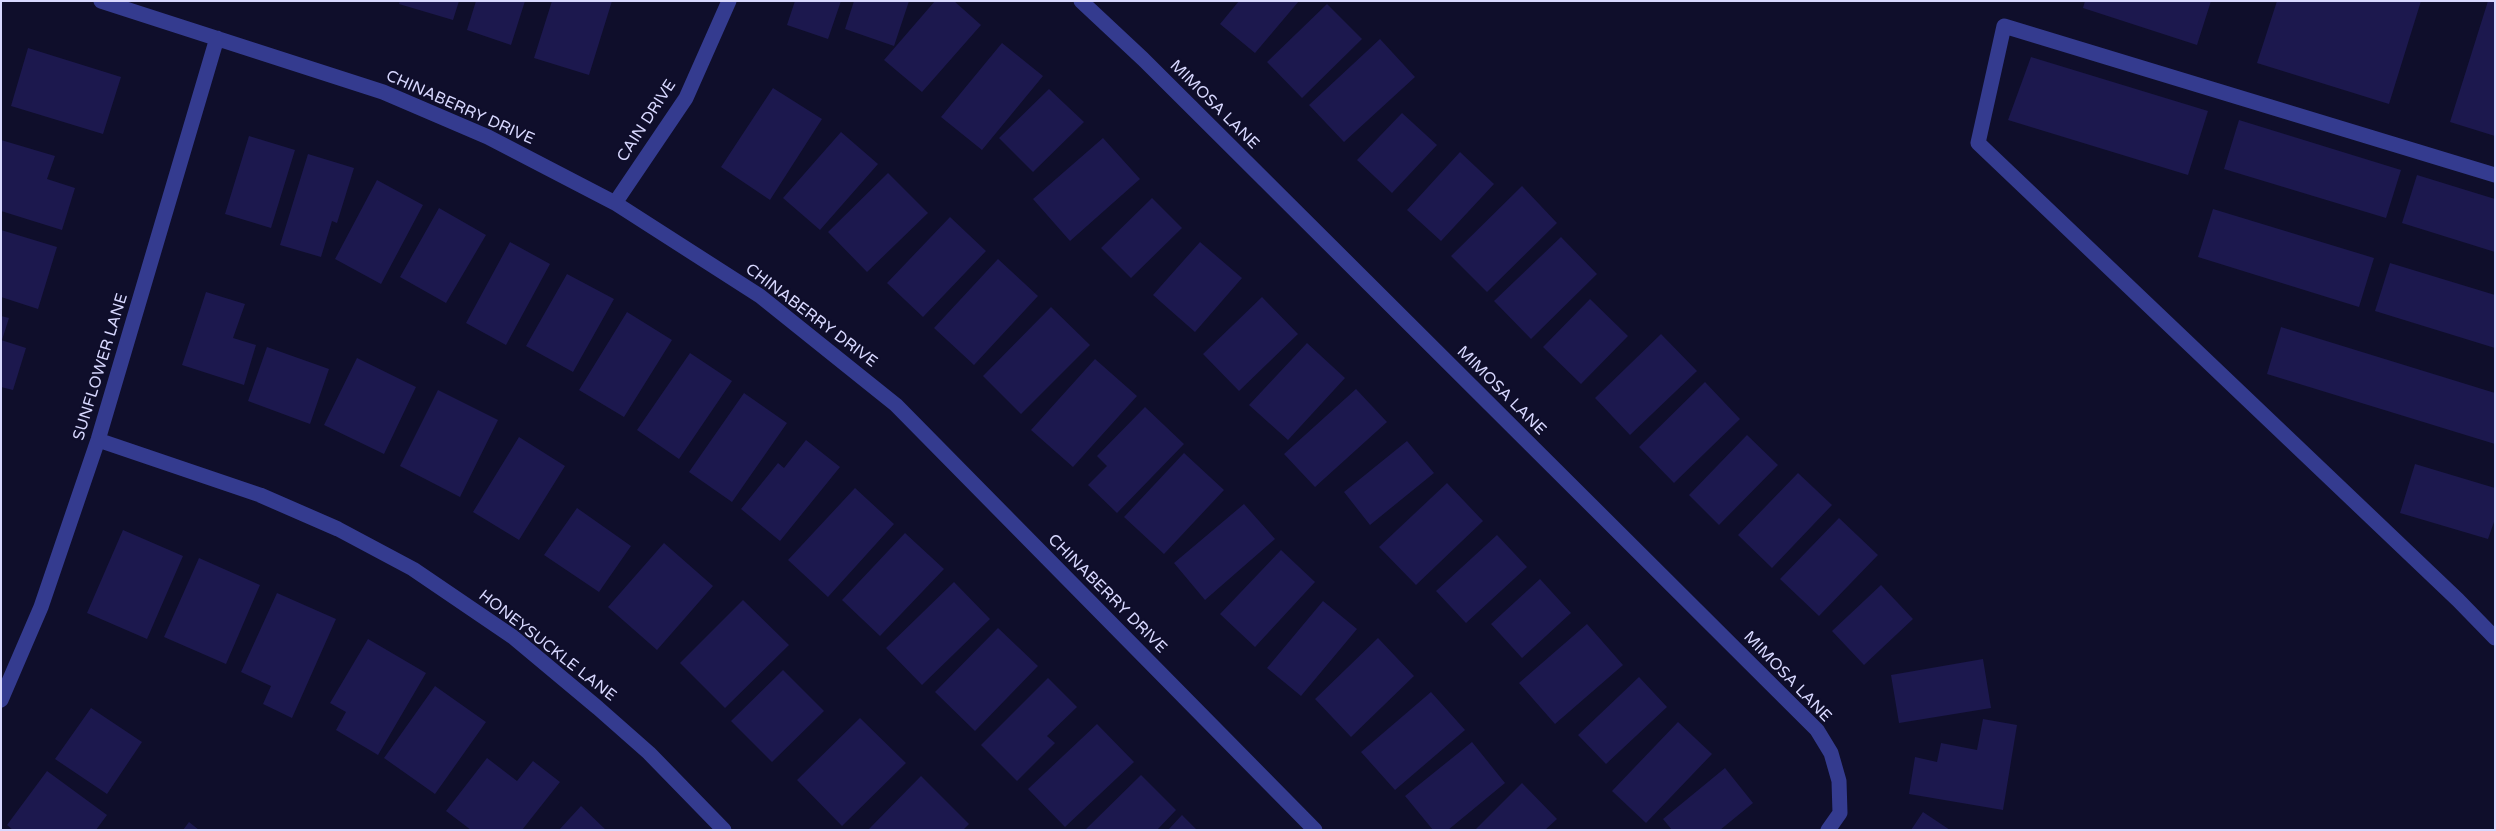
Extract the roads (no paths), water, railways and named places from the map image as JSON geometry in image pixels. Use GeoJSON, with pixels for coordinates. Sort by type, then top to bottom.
{"type":"FeatureCollection","features":[{"type":"Feature","properties":{"kind":"street","name":"CHINABERRY DRIVE"},"geometry":{"type":"LineString","coordinates":[[101,1],[383,92],[488,137],[615,203],[760,296],[896,405],[1315,830]]}},
{"type":"Feature","properties":{"kind":"street","name":"CAIN DRIVE"},"geometry":{"type":"LineString","coordinates":[[615,203],[686,98],[729,1]]}},
{"type":"Feature","properties":{"kind":"street","name":"MIMOSA LANE"},"geometry":{"type":"LineString","coordinates":[[1081,1],[1143,59],[1817,730],[1831,753],[1839,781],[1840,814],[1828,830]]}},
{"type":"Feature","properties":{"kind":"street"},"geometry":{"type":"LineString","coordinates":[[2495,175],[2004,26],[1978,143],[2495,638]]}},
{"type":"Feature","properties":{"kind":"street","name":"SUNFLOWER LANE"},"geometry":{"type":"LineString","coordinates":[[1,700],[41,607],[98,440],[217,38]]}},
{"type":"Feature","properties":{"kind":"street","name":"HONEYSUCKLE LANE"},"geometry":{"type":"LineString","coordinates":[[98,440],[260,494],[338,529],[413,569],[513,637],[598,708],[649,753],[724,830]]}}]}
